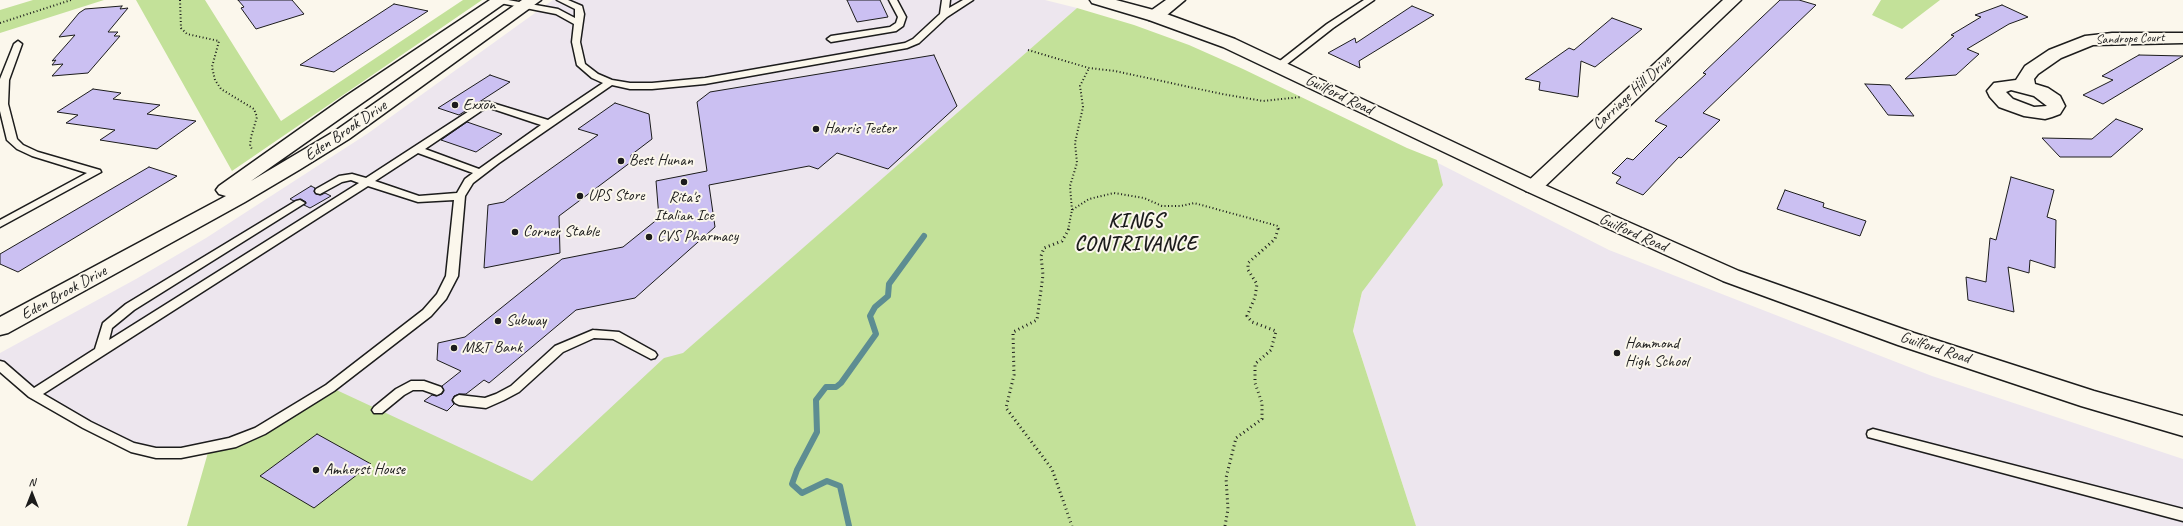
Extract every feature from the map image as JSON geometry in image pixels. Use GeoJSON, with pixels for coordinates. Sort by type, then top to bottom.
{"type":"FeatureCollection","features":[{"type":"Feature","properties":{"kind":"street","name":"Eden Brook Drive"},"geometry":{"type":"LineString","coordinates":[[148,246],[267,161],[501,0]]}},
{"type":"Feature","properties":{"kind":"street","name":"Guilford Road"},"geometry":{"type":"LineString","coordinates":[[1098,0],[1155,16],[1229,43],[1533,188],[1731,276],[1801,302],[2090,399],[2183,426]]}},
{"type":"Feature","properties":{"kind":"street"},"geometry":{"type":"LineString","coordinates":[[1155,16],[1177,0]]}},
{"type":"Feature","properties":{"kind":"street","name":"Carriage Hill Drive"},"geometry":{"type":"LineString","coordinates":[[1533,188],[1733,0]]}},
{"type":"Feature","properties":{"kind":"street","name":"Eden Brook Drive"},"geometry":{"type":"LineString","coordinates":[[0,327],[238,198],[342,135],[529,3]]}},
{"type":"Feature","properties":{"kind":"street","name":"Sandrope Court"},"geometry":{"type":"LineString","coordinates":[[2027,87],[2025,79],[2031,70],[2055,54],[2072,46],[2091,40],[2112,38],[2183,38]]}},
{"type":"Feature","properties":{"kind":"lane"},"geometry":{"type":"LineString","coordinates":[[501,0],[529,3],[558,12],[578,23]]}},
{"type":"Feature","properties":{"kind":"lane"},"geometry":{"type":"LineString","coordinates":[[560,0],[578,8],[580,14],[576,42],[582,65],[594,76],[610,82],[630,86],[672,85],[896,48],[916,42],[944,15],[969,0]]}},
{"type":"Feature","properties":{"kind":"lane"},"geometry":{"type":"LineString","coordinates":[[831,39],[893,29],[900,24],[902,18],[892,0]]}},
{"type":"Feature","properties":{"kind":"lane"},"geometry":{"type":"LineString","coordinates":[[944,15],[946,0]]}},
{"type":"Feature","properties":{"kind":"lane"},"geometry":{"type":"LineString","coordinates":[[1279,66],[1330,26],[1370,0]]}},
{"type":"Feature","properties":{"kind":"lane"},"geometry":{"type":"LineString","coordinates":[[0,224],[96,172],[35,154],[12,140],[3,104],[4,80],[18,44]]}},
{"type":"Feature","properties":{"kind":"lane"},"geometry":{"type":"LineString","coordinates":[[0,365],[33,394],[87,425],[132,447],[156,453],[181,453],[231,443],[260,431],[334,384],[427,313],[442,296],[452,276],[460,196],[469,181],[479,172],[610,82]]}},
{"type":"Feature","properties":{"kind":"lane"},"geometry":{"type":"LineString","coordinates":[[33,394],[417,150],[486,104],[549,124]]}},
{"type":"Feature","properties":{"kind":"lane"},"geometry":{"type":"LineString","coordinates":[[417,150],[479,172]]}},
{"type":"Feature","properties":{"kind":"lane"},"geometry":{"type":"LineString","coordinates":[[320,190],[339,179],[352,177],[418,198],[460,196]]}},
{"type":"Feature","properties":{"kind":"lane"},"geometry":{"type":"LineString","coordinates":[[100,351],[107,326],[130,307],[300,203]]}},
{"type":"Feature","properties":{"kind":"lane"},"geometry":{"type":"LineString","coordinates":[[460,400],[486,403],[500,397],[514,389],[559,349],[593,334],[615,335],[651,355]]}},
{"type":"Feature","properties":{"kind":"lane"},"geometry":{"type":"LineString","coordinates":[[378,410],[400,392],[411,386],[424,385],[437,390]]}},
{"type":"Feature","properties":{"kind":"lane"},"geometry":{"type":"LineString","coordinates":[[1873,434],[2183,515]]}},
{"type":"Feature","properties":{"kind":"path"},"geometry":{"type":"LineString","coordinates":[[0,24],[71,0]]}},
{"type":"Feature","properties":{"kind":"path"},"geometry":{"type":"LineString","coordinates":[[180,0],[179,13],[181,28],[187,34],[219,41],[212,67],[215,80],[221,89],[254,109],[257,117],[250,146],[256,154],[267,161]]}},
{"type":"Feature","properties":{"kind":"path"},"geometry":{"type":"LineString","coordinates":[[1028,50],[1089,68],[1114,71],[1222,94],[1263,101],[1335,93]]}},
{"type":"Feature","properties":{"kind":"path"},"geometry":{"type":"LineString","coordinates":[[1072,526],[1052,469],[1006,408],[1014,375],[1013,332],[1037,320],[1039,295],[1043,275],[1041,256],[1044,248],[1062,241],[1069,228],[1072,210],[1070,186],[1077,163],[1075,143],[1083,108],[1080,86],[1089,68]]}},
{"type":"Feature","properties":{"kind":"path"},"geometry":{"type":"LineString","coordinates":[[1072,210],[1089,199],[1114,193],[1144,198],[1162,206],[1181,206],[1194,203],[1278,226],[1279,232],[1275,239],[1266,249],[1248,263],[1248,270],[1257,284],[1255,297],[1247,316],[1252,322],[1276,331],[1271,350],[1255,364],[1255,383],[1262,403],[1262,420],[1236,438],[1226,478],[1228,509],[1226,526]]}},
{"type":"Feature","properties":{"kind":"shaded area"},"geometry":{"type":"Polygon","coordinates":[[[553,0],[1045,0],[1077,8],[536,483],[270,427],[181,453],[129,446],[46,400],[0,364],[0,353],[136,279],[206,238],[367,134],[553,0]]]}},
{"type":"Feature","properties":{"kind":"shaded area","name":"Hammond High School"},"geometry":{"type":"Polygon","coordinates":[[[1436,162],[1609,250],[1932,376],[2183,459],[2183,526],[1416,526],[1353,331],[1382,206],[1436,162]]]}},
{"type":"Feature","properties":{"kind":"green space"},"geometry":{"type":"Polygon","coordinates":[[[33,0],[104,0],[0,33],[0,10],[33,0]]]}},
{"type":"Feature","properties":{"kind":"green space"},"geometry":{"type":"Polygon","coordinates":[[[136,0],[205,0],[281,121],[463,0],[482,0],[232,171],[136,0]]]}},
{"type":"Feature","properties":{"kind":"green space"},"geometry":{"type":"Polygon","coordinates":[[[1881,0],[1940,0],[1902,29],[1872,15],[1881,0]]]}},
{"type":"Feature","properties":{"kind":"green space"},"geometry":{"type":"Polygon","coordinates":[[[1077,8],[1134,25],[1189,45],[1243,69],[1407,148],[1437,160],[1443,185],[1362,292],[1353,331],[1416,526],[187,526],[209,449],[230,444],[330,387],[532,481],[664,358],[683,353],[1077,8]]]}},
{"type":"Feature","properties":{"kind":"building"},"geometry":{"type":"Polygon","coordinates":[[[238,0],[292,0],[304,14],[256,29],[241,8],[244,7],[238,0]]]}},
{"type":"Feature","properties":{"kind":"building"},"geometry":{"type":"Polygon","coordinates":[[[847,0],[880,0],[888,17],[857,22],[847,0]]]}},
{"type":"Feature","properties":{"kind":"building"},"geometry":{"type":"Polygon","coordinates":[[[1780,0],[1799,0],[1816,5],[1703,113],[1720,120],[1681,158],[1679,157],[1643,195],[1616,183],[1621,177],[1612,173],[1627,158],[1633,160],[1667,126],[1655,121],[1706,74],[1703,73],[1780,0]]]}},
{"type":"Feature","properties":{"kind":"building"},"geometry":{"type":"Polygon","coordinates":[[[394,4],[428,11],[334,72],[300,65],[394,4]]]}},
{"type":"Feature","properties":{"kind":"building"},"geometry":{"type":"Polygon","coordinates":[[[2002,5],[2028,17],[2009,24],[1967,49],[1979,54],[1956,75],[1905,79],[1954,36],[1951,35],[1981,17],[1975,15],[2002,5]]]}},
{"type":"Feature","properties":{"kind":"building"},"geometry":{"type":"Polygon","coordinates":[[[122,6],[120,9],[128,8],[108,32],[118,32],[114,36],[120,36],[88,73],[52,76],[63,64],[52,65],[56,60],[52,61],[75,35],[59,37],[79,13],[85,9],[122,6]]]}},
{"type":"Feature","properties":{"kind":"building"},"geometry":{"type":"Polygon","coordinates":[[[1412,6],[1434,15],[1359,61],[1360,68],[1328,53],[1355,38],[1356,43],[1412,6]]]}},
{"type":"Feature","properties":{"kind":"building"},"geometry":{"type":"Polygon","coordinates":[[[1612,18],[1642,29],[1595,67],[1581,61],[1578,97],[1539,90],[1540,82],[1525,79],[1569,48],[1574,50],[1612,18]]]}},
{"type":"Feature","properties":{"kind":"building"},"geometry":{"type":"Polygon","coordinates":[[[934,55],[957,106],[888,169],[837,153],[818,169],[809,166],[709,185],[715,227],[635,298],[576,310],[489,383],[484,380],[466,394],[454,396],[452,401],[454,404],[447,411],[424,401],[432,395],[436,396],[442,394],[444,391],[442,386],[461,371],[437,360],[438,343],[465,337],[562,259],[623,247],[659,218],[656,181],[707,171],[697,102],[710,92],[934,55]]]}},
{"type":"Feature","properties":{"kind":"building"},"geometry":{"type":"Polygon","coordinates":[[[2139,55],[2183,56],[2103,104],[2083,95],[2113,80],[2102,76],[2139,55]]]}},
{"type":"Feature","properties":{"kind":"building"},"geometry":{"type":"Polygon","coordinates":[[[490,75],[510,82],[459,115],[438,108],[490,75]]]}},
{"type":"Feature","properties":{"kind":"building"},"geometry":{"type":"Polygon","coordinates":[[[1865,84],[1890,85],[1914,116],[1888,115],[1865,84]]]}},
{"type":"Feature","properties":{"kind":"building"},"geometry":{"type":"Polygon","coordinates":[[[93,89],[121,93],[113,99],[160,105],[147,114],[196,121],[157,149],[100,140],[115,130],[66,123],[78,115],[57,112],[93,89]]]}},
{"type":"Feature","properties":{"kind":"building"},"geometry":{"type":"Polygon","coordinates":[[[615,103],[649,114],[652,139],[631,155],[631,162],[559,216],[560,253],[484,268],[488,205],[504,202],[598,135],[578,129],[615,103]]]}},
{"type":"Feature","properties":{"kind":"building"},"geometry":{"type":"Polygon","coordinates":[[[2116,119],[2143,129],[2111,157],[2060,157],[2042,138],[2092,139],[2116,119]]]}},
{"type":"Feature","properties":{"kind":"building","name":"Exxon"},"geometry":{"type":"Polygon","coordinates":[[[467,122],[502,134],[476,152],[441,140],[467,122]]]}},
{"type":"Feature","properties":{"kind":"building"},"geometry":{"type":"Polygon","coordinates":[[[149,167],[177,176],[18,272],[0,264],[0,254],[149,167]]]}},
{"type":"Feature","properties":{"kind":"building"},"geometry":{"type":"Polygon","coordinates":[[[2011,177],[2054,190],[2047,217],[2056,220],[2055,268],[2030,260],[2029,273],[2008,267],[2014,312],[1968,300],[1966,277],[1986,282],[1990,238],[1996,240],[2011,177]]]}},
{"type":"Feature","properties":{"kind":"building"},"geometry":{"type":"Polygon","coordinates":[[[311,186],[315,188],[314,192],[316,194],[321,195],[325,193],[331,196],[310,208],[304,205],[306,202],[301,199],[294,201],[290,199],[311,186]]]}},
{"type":"Feature","properties":{"kind":"building"},"geometry":{"type":"Polygon","coordinates":[[[1785,190],[1824,203],[1823,207],[1866,221],[1860,236],[1777,209],[1785,190]]]}},
{"type":"Feature","properties":{"kind":"building","name":"Amherst House"},"geometry":{"type":"Polygon","coordinates":[[[317,434],[371,464],[314,508],[260,476],[317,434]]]}},
{"type":"Feature","properties":{"kind":"waterway"},"geometry":{"type":"LineString","coordinates":[[849,526],[840,486],[827,481],[802,493],[792,484],[797,470],[817,432],[816,400],[826,387],[836,387],[841,383],[876,334],[870,316],[875,307],[888,296],[889,284],[924,236]]}},
{"type":"Feature","properties":{"kind":"place","name":"Exxon"},"geometry":{"type":"Point","coordinates":[455,105]}},
{"type":"Feature","properties":{"kind":"place","name":"Harris Teeter"},"geometry":{"type":"Point","coordinates":[816,129]}},
{"type":"Feature","properties":{"kind":"place","name":"Best Hunan"},"geometry":{"type":"Point","coordinates":[621,161]}},
{"type":"Feature","properties":{"kind":"place","name":"Rita's Italian Ice"},"geometry":{"type":"Point","coordinates":[684,182]}},
{"type":"Feature","properties":{"kind":"place","name":"UPS Store"},"geometry":{"type":"Point","coordinates":[580,196]}},
{"type":"Feature","properties":{"kind":"place","name":"Corner Stable"},"geometry":{"type":"Point","coordinates":[515,232]}},
{"type":"Feature","properties":{"kind":"place","name":"CVS Pharmacy"},"geometry":{"type":"Point","coordinates":[649,237]}},
{"type":"Feature","properties":{"kind":"place","name":"Subway"},"geometry":{"type":"Point","coordinates":[498,321]}},
{"type":"Feature","properties":{"kind":"place","name":"M&T Bank"},"geometry":{"type":"Point","coordinates":[454,348]}},
{"type":"Feature","properties":{"kind":"place","name":"Hammond High School"},"geometry":{"type":"Point","coordinates":[1617,353]}},
{"type":"Feature","properties":{"kind":"place","name":"Amherst House"},"geometry":{"type":"Point","coordinates":[316,470]}},
{"type":"Feature","properties":{"kind":"district","name":"KINGS CONTRIVANCE"},"geometry":{"type":"Point","coordinates":[1136,234]}}]}
